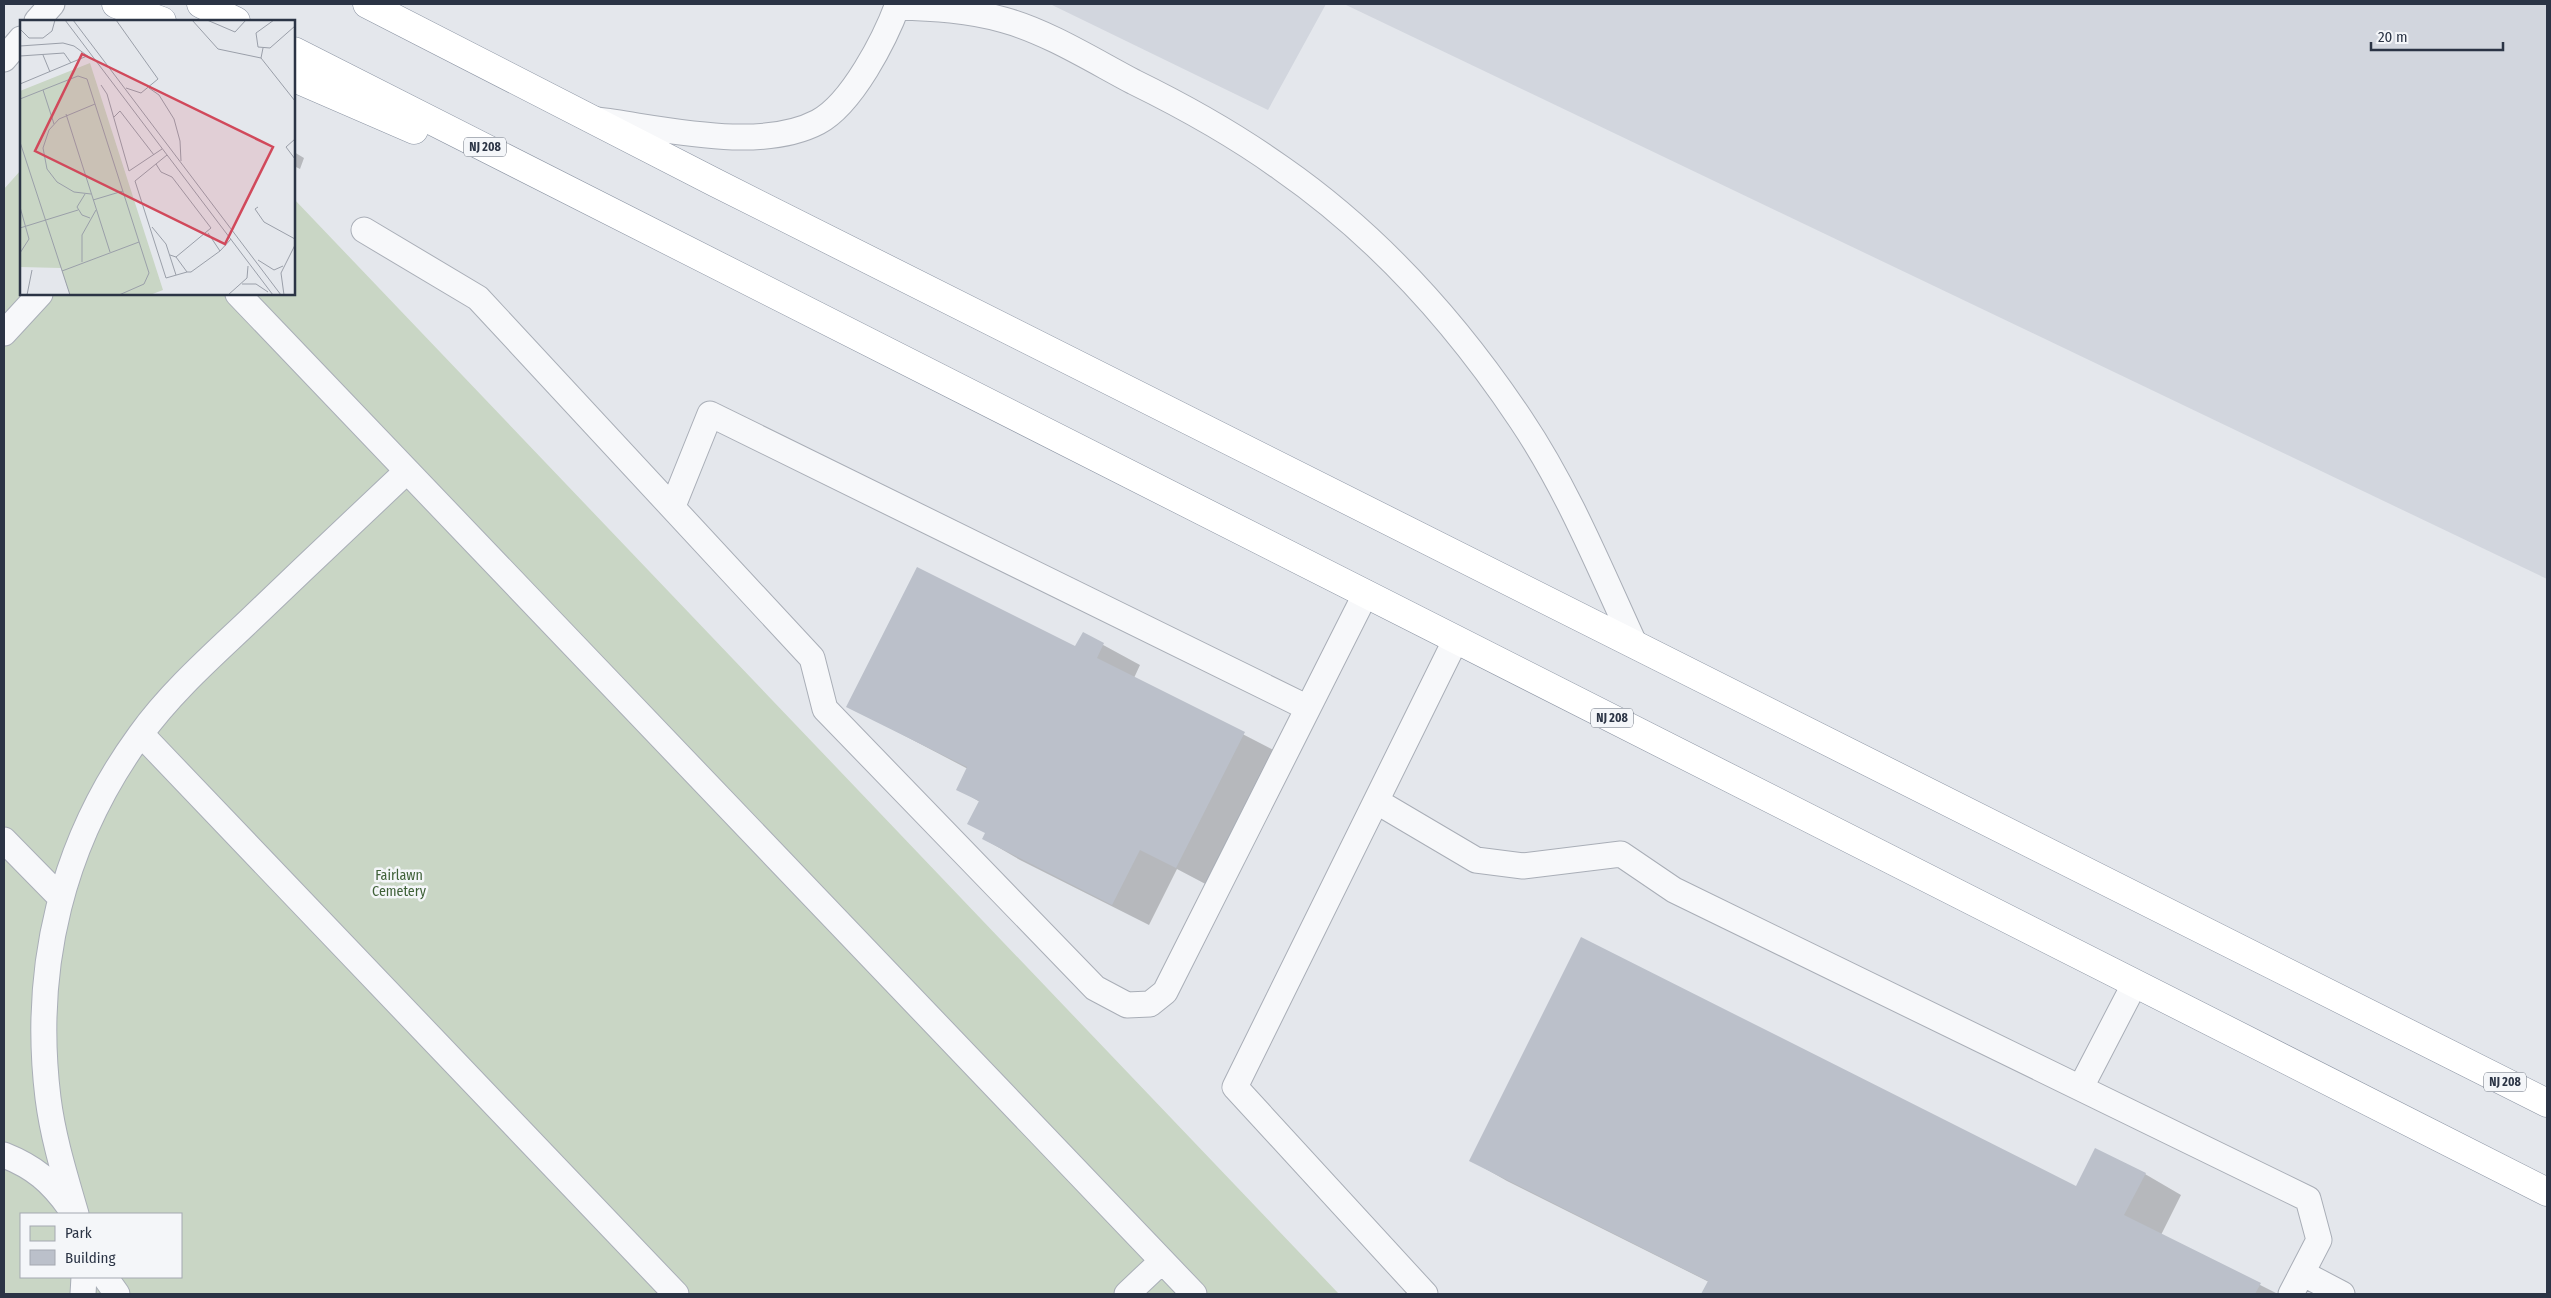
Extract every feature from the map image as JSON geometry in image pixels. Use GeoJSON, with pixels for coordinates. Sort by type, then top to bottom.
{"type":"FeatureCollection","features":[{"type":"Feature","properties":{"kind":"highway"},"geometry":{"type":"LineString","coordinates":[[116,4],[159,20]]}},
{"type":"Feature","properties":{"kind":"highway"},"geometry":{"type":"LineString","coordinates":[[201,4],[234,20]]}},
{"type":"Feature","properties":{"kind":"highway","name":"NJ 208"},"geometry":{"type":"LineString","coordinates":[[371,5],[592,119],[2547,1103]]}},
{"type":"Feature","properties":{"kind":"highway","name":"NJ 208"},"geometry":{"type":"LineString","coordinates":[[295,51],[2547,1192]]}},
{"type":"Feature","properties":{"kind":"highway"},"geometry":{"type":"LineString","coordinates":[[295,78],[677,244]]}},
{"type":"Feature","properties":{"kind":"lane"},"geometry":{"type":"LineString","coordinates":[[38,20],[52,4]]}},
{"type":"Feature","properties":{"kind":"lane"},"geometry":{"type":"LineString","coordinates":[[592,119],[717,136],[757,138],[792,133],[820,121],[843,103],[861,78],[898,5],[972,12],[1007,20],[1044,36],[1221,129],[1281,168],[1336,210],[1390,260],[1439,313],[1522,421],[1559,485],[1635,645]]}},
{"type":"Feature","properties":{"kind":"lane"},"geometry":{"type":"LineString","coordinates":[[4,59],[20,41]]}},
{"type":"Feature","properties":{"kind":"lane"},"geometry":{"type":"LineString","coordinates":[[364,230],[478,298],[812,658],[825,709],[1095,988],[1127,1005],[1150,1004],[1165,992],[1366,593]]}},
{"type":"Feature","properties":{"kind":"lane"},"geometry":{"type":"LineString","coordinates":[[4,333],[39,295]]}},
{"type":"Feature","properties":{"kind":"lane"},"geometry":{"type":"LineString","coordinates":[[239,295],[1194,1294]]}},
{"type":"Feature","properties":{"kind":"lane"},"geometry":{"type":"LineString","coordinates":[[673,506],[710,414],[1308,708]]}},
{"type":"Feature","properties":{"kind":"lane"},"geometry":{"type":"LineString","coordinates":[[75,1213],[60,1158],[48,1098],[46,993],[49,947],[60,897],[89,821],[113,775],[141,734],[181,686],[407,471]]}},
{"type":"Feature","properties":{"kind":"lane"},"geometry":{"type":"LineString","coordinates":[[1425,1294],[1235,1087],[1456,639]]}},
{"type":"Feature","properties":{"kind":"lane"},"geometry":{"type":"LineString","coordinates":[[141,734],[676,1294]]}},
{"type":"Feature","properties":{"kind":"lane"},"geometry":{"type":"LineString","coordinates":[[1376,801],[1476,860],[1523,866],[1621,854],[1674,890],[2308,1199],[2319,1240],[2297,1284],[2342,1294]]}},
{"type":"Feature","properties":{"kind":"lane"},"geometry":{"type":"LineString","coordinates":[[4,840],[60,897]]}},
{"type":"Feature","properties":{"kind":"lane"},"geometry":{"type":"LineString","coordinates":[[2081,1087],[2135,982]]}},
{"type":"Feature","properties":{"kind":"lane"},"geometry":{"type":"LineString","coordinates":[[4,1155],[28,1164],[56,1188],[74,1213]]}},
{"type":"Feature","properties":{"kind":"lane"},"geometry":{"type":"LineString","coordinates":[[1127,1294],[1162,1261]]}},
{"type":"Feature","properties":{"kind":"lane"},"geometry":{"type":"LineString","coordinates":[[83,1294],[84,1278]]}},
{"type":"Feature","properties":{"kind":"lane"},"geometry":{"type":"LineString","coordinates":[[106,1278],[117,1294]]}},
{"type":"Feature","properties":{"kind":"shaded area"},"geometry":{"type":"Polygon","coordinates":[[[1050,4],[1326,4],[1268,110],[1050,4]]]}},
{"type":"Feature","properties":{"kind":"shaded area"},"geometry":{"type":"Polygon","coordinates":[[[1344,4],[2547,4],[2547,579],[1344,4]]]}},
{"type":"Feature","properties":{"kind":"green space","name":"Fairlawn Cemetery"},"geometry":{"type":"Polygon","coordinates":[[[20,171],[20,295],[295,295],[295,200],[1339,1294],[4,1294],[4,189],[20,171]]]}},
{"type":"Feature","properties":{"kind":"building"},"geometry":{"type":"Polygon","coordinates":[[[917,567],[1075,646],[1083,632],[1104,643],[1097,658],[1245,732],[1176,868],[1140,850],[1112,905],[982,839],[985,833],[967,824],[979,801],[956,790],[967,767],[846,707],[917,567]]]}},
{"type":"Feature","properties":{"kind":"building"},"geometry":{"type":"Polygon","coordinates":[[[1581,937],[2076,1186],[2095,1148],[2146,1173],[2124,1215],[2261,1283],[2255,1294],[1701,1294],[1708,1281],[1469,1161],[1581,937]]]}}]}
